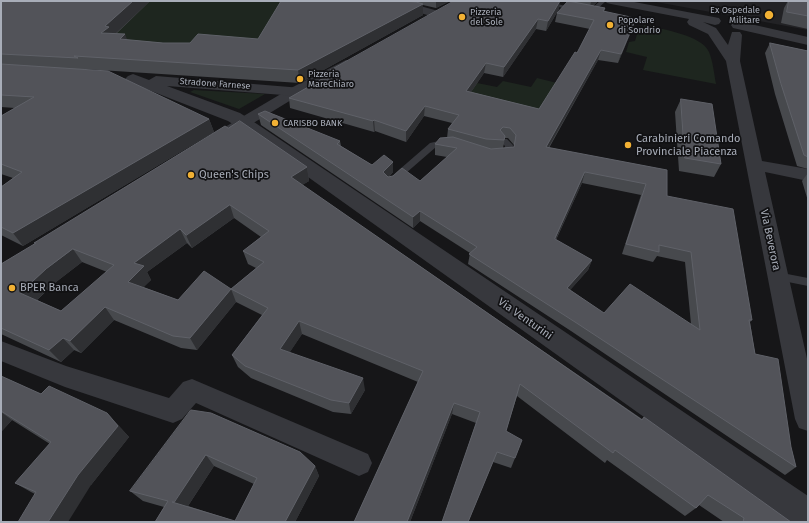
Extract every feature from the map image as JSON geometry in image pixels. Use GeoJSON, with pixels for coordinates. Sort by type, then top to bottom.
{"type":"FeatureCollection","features":[{"type":"Feature","properties":{"kind":"street"},"geometry":{"type":"LineString","coordinates":[[389,1],[438,14]]}},
{"type":"Feature","properties":{"kind":"street"},"geometry":{"type":"LineString","coordinates":[[611,1],[662,12],[714,26],[721,34],[738,32],[808,41]]}},
{"type":"Feature","properties":{"kind":"street"},"geometry":{"type":"LineString","coordinates":[[420,24],[450,7]]}},
{"type":"Feature","properties":{"kind":"street"},"geometry":{"type":"LineString","coordinates":[[714,26],[732,61]]}},
{"type":"Feature","properties":{"kind":"street"},"geometry":{"type":"LineString","coordinates":[[732,61],[738,32]]}},
{"type":"Feature","properties":{"kind":"street"},"geometry":{"type":"LineString","coordinates":[[210,143],[296,91],[356,59]]}},
{"type":"Feature","properties":{"kind":"street","name":"Via Beverora"},"geometry":{"type":"LineString","coordinates":[[732,61],[808,419]]}},
{"type":"Feature","properties":{"kind":"street","name":"Stradone Farnese"},"geometry":{"type":"LineString","coordinates":[[242,123],[234,117],[178,96],[125,79],[296,91]]}},
{"type":"Feature","properties":{"kind":"street"},"geometry":{"type":"LineString","coordinates":[[178,96],[176,92],[179,89],[187,86],[206,84]]}},
{"type":"Feature","properties":{"kind":"street","name":"Via Venturini"},"geometry":{"type":"LineString","coordinates":[[242,123],[363,203],[808,515]]}},
{"type":"Feature","properties":{"kind":"street"},"geometry":{"type":"LineString","coordinates":[[754,165],[808,175]]}},
{"type":"Feature","properties":{"kind":"street"},"geometry":{"type":"LineString","coordinates":[[1,351],[64,376],[173,411],[192,390],[359,463]]}},
{"type":"Feature","properties":{"kind":"lane"},"geometry":{"type":"LineString","coordinates":[[534,1],[605,15]]}},
{"type":"Feature","properties":{"kind":"lane"},"geometry":{"type":"LineString","coordinates":[[590,12],[603,1]]}},
{"type":"Feature","properties":{"kind":"lane"},"geometry":{"type":"LineString","coordinates":[[493,156],[508,154],[509,145],[504,141]]}},
{"type":"Feature","properties":{"kind":"lane"},"geometry":{"type":"LineString","coordinates":[[389,183],[433,145],[444,143],[460,146]]}},
{"type":"Feature","properties":{"kind":"lane"},"geometry":{"type":"LineString","coordinates":[[777,276],[808,282]]}},
{"type":"Feature","properties":{"kind":"shaded area"},"geometry":{"type":"Polygon","coordinates":[[[150,1],[331,1],[264,49],[133,51],[113,33],[150,1]]]}},
{"type":"Feature","properties":{"kind":"shaded area","name":"Ex Ospedale Militare"},"geometry":{"type":"Polygon","coordinates":[[[651,1],[808,1],[808,30],[651,1]]]}},
{"type":"Feature","properties":{"kind":"shaded area"},"geometry":{"type":"Polygon","coordinates":[[[644,25],[690,37],[705,46],[709,52],[716,84],[643,70],[647,57],[626,52],[629,42],[635,41],[638,31],[643,30],[644,25]]]}},
{"type":"Feature","properties":{"kind":"shaded area"},"geometry":{"type":"Polygon","coordinates":[[[537,78],[561,84],[540,120],[462,92],[477,83],[497,87],[503,81],[531,87],[537,78]]]}},
{"type":"Feature","properties":{"kind":"shaded area"},"geometry":{"type":"Polygon","coordinates":[[[194,90],[265,94],[239,109],[190,92],[194,90]]]}},
{"type":"Feature","properties":{"kind":"building"},"geometry":{"type":"Polygon","coordinates":[[[1,1],[133,1],[105,26],[109,27],[101,33],[125,34],[120,39],[163,43],[190,43],[198,34],[258,39],[281,1],[402,1],[423,4],[298,70],[74,56],[78,58],[1,54],[1,1]]]}},
{"type":"Feature","properties":{"kind":"building"},"geometry":{"type":"Polygon","coordinates":[[[454,1],[560,1],[548,21],[538,19],[504,67],[486,63],[466,91],[539,109],[575,52],[577,53],[594,20],[557,13],[568,1],[605,8],[603,11],[635,18],[621,54],[601,50],[546,147],[667,170],[667,196],[733,209],[752,320],[749,320],[755,354],[778,359],[791,447],[796,467],[469,254],[477,247],[420,211],[413,217],[258,114],[265,111],[340,141],[337,144],[372,165],[384,155],[393,162],[383,172],[388,177],[393,176],[402,168],[420,181],[457,148],[435,144],[440,138],[453,137],[491,149],[514,147],[516,135],[510,128],[503,127],[500,130],[505,136],[504,140],[486,139],[448,129],[459,115],[425,106],[406,131],[374,120],[373,121],[289,98],[329,75],[322,75],[454,1]],[[585,172],[555,239],[592,260],[567,288],[604,313],[630,284],[700,330],[691,252],[659,245],[659,252],[626,244],[646,184],[585,172]]]}},
{"type":"Feature","properties":{"kind":"building"},"geometry":{"type":"Polygon","coordinates":[[[789,1],[808,1],[808,16],[787,12],[789,1]]]}},
{"type":"Feature","properties":{"kind":"building"},"geometry":{"type":"Polygon","coordinates":[[[770,43],[808,51],[808,157],[804,155],[781,84],[770,43]]]}},
{"type":"Feature","properties":{"kind":"building"},"geometry":{"type":"Polygon","coordinates":[[[1,64],[108,71],[209,119],[13,233],[1,227],[1,187],[22,172],[1,164],[1,116],[34,97],[1,95],[1,64]]]}},
{"type":"Feature","properties":{"kind":"building"},"geometry":{"type":"Polygon","coordinates":[[[681,99],[712,104],[721,164],[685,158],[681,99]]]}},
{"type":"Feature","properties":{"kind":"building"},"geometry":{"type":"Polygon","coordinates":[[[240,121],[307,167],[291,177],[642,420],[644,417],[791,522],[743,522],[744,518],[708,495],[696,508],[615,450],[613,453],[520,384],[506,431],[522,440],[515,458],[497,452],[468,522],[442,522],[480,412],[454,403],[407,522],[354,522],[423,371],[299,321],[280,349],[363,378],[349,403],[331,400],[245,366],[232,355],[268,308],[231,289],[190,338],[173,336],[105,307],[70,341],[63,338],[49,350],[1,328],[1,264],[225,126],[228,128],[240,121]],[[230,205],[186,235],[180,229],[134,263],[144,266],[128,282],[178,300],[204,271],[231,289],[264,262],[243,251],[269,231],[230,205]],[[73,249],[46,269],[20,293],[61,311],[114,265],[73,249]]]}},
{"type":"Feature","properties":{"kind":"building"},"geometry":{"type":"Polygon","coordinates":[[[1,376],[41,394],[49,386],[107,413],[118,426],[78,475],[48,522],[18,522],[36,492],[15,483],[51,442],[1,411],[1,376]]]}},
{"type":"Feature","properties":{"kind":"building"},"geometry":{"type":"Polygon","coordinates":[[[191,410],[211,413],[300,452],[315,466],[285,522],[155,522],[168,501],[130,491],[191,410]],[[206,455],[174,502],[172,502],[235,521],[257,478],[206,455]]]}},
{"type":"Feature","properties":{"kind":"place","name":"Ex Ospedale Militare"},"geometry":{"type":"Point","coordinates":[769,15]}},
{"type":"Feature","properties":{"kind":"place","name":"Pizzeria del Sole"},"geometry":{"type":"Point","coordinates":[462,17]}},
{"type":"Feature","properties":{"kind":"place","name":"Popolare di Sondrio"},"geometry":{"type":"Point","coordinates":[610,25]}},
{"type":"Feature","properties":{"kind":"place","name":"Pizzeria MareChiaro"},"geometry":{"type":"Point","coordinates":[300,79]}},
{"type":"Feature","properties":{"kind":"place","name":"CARISBO BANK"},"geometry":{"type":"Point","coordinates":[275,123]}},
{"type":"Feature","properties":{"kind":"place","name":"Carabinieri Comando Provinciale Piacenza"},"geometry":{"type":"Point","coordinates":[628,145]}},
{"type":"Feature","properties":{"kind":"place","name":"Queen's Chips"},"geometry":{"type":"Point","coordinates":[191,175]}},
{"type":"Feature","properties":{"kind":"place","name":"BPER Banca"},"geometry":{"type":"Point","coordinates":[12,288]}}]}
